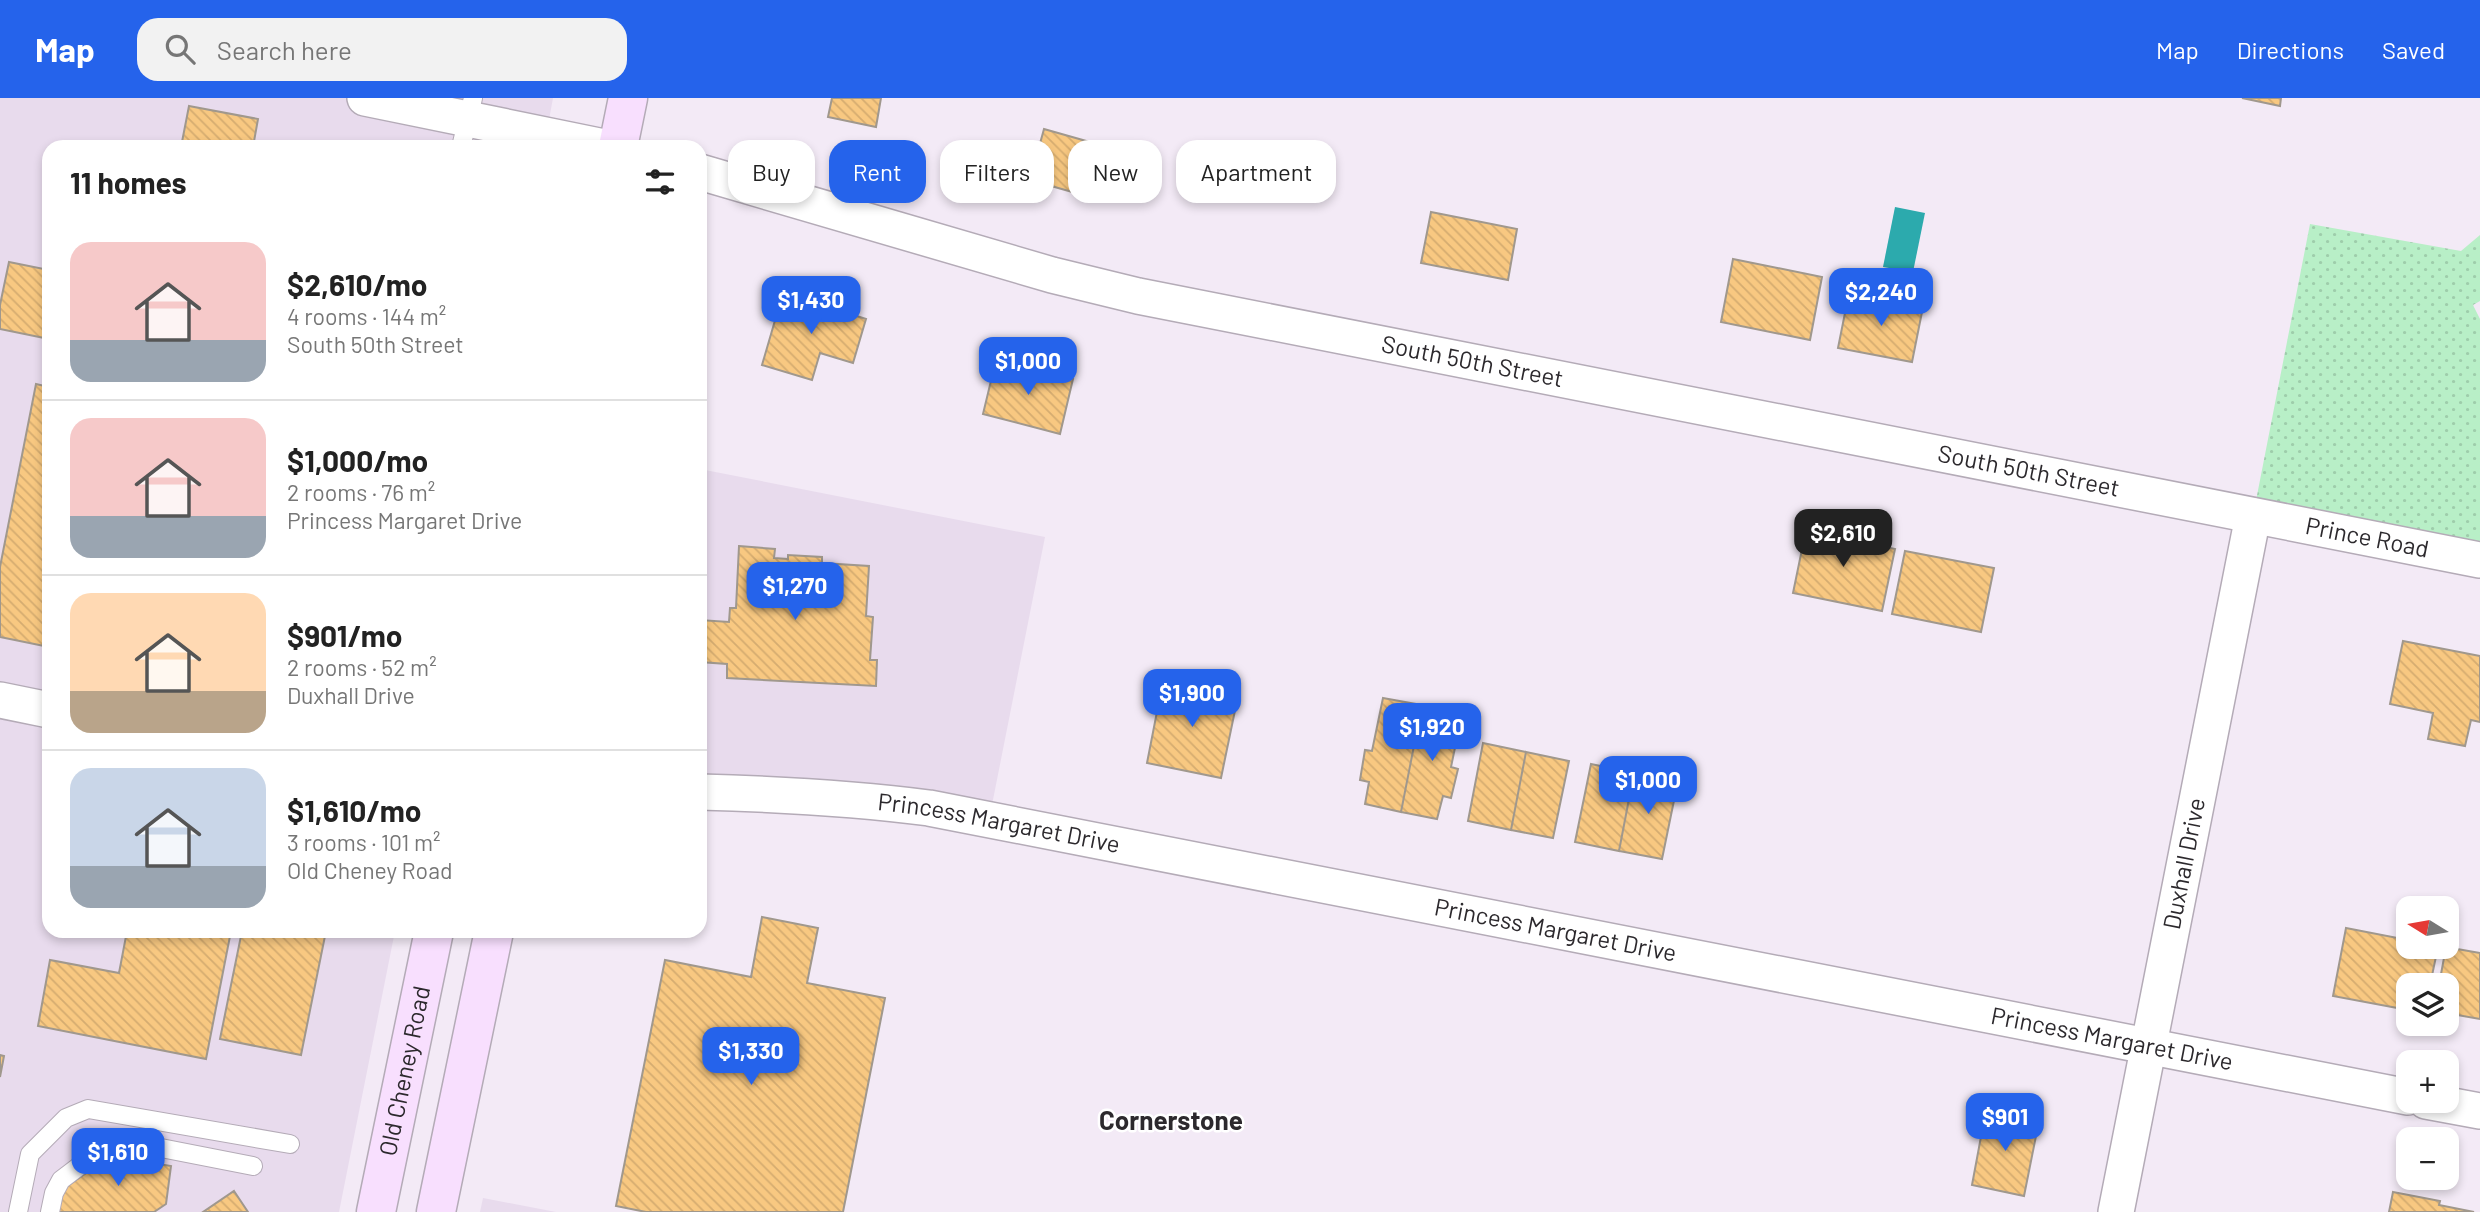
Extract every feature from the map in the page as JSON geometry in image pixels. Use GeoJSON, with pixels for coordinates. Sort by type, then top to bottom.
{"type":"FeatureCollection","features":[{"type":"Feature","properties":{"kind":"main road"},"geometry":{"type":"LineString","coordinates":[[619,140],[628,98]]}},
{"type":"Feature","properties":{"kind":"main road","name":"Old Cheney Road"},"geometry":{"type":"LineString","coordinates":[[376,1212],[433,938]]}},
{"type":"Feature","properties":{"kind":"main road"},"geometry":{"type":"LineString","coordinates":[[436,1212],[493,938]]}},
{"type":"Feature","properties":{"kind":"street"},"geometry":{"type":"LineString","coordinates":[[365,98],[567,140]]}},
{"type":"Feature","properties":{"kind":"street","name":"South 50th Street"},"geometry":{"type":"LineString","coordinates":[[707,174],[1052,275],[1138,296],[2253,516]]}},
{"type":"Feature","properties":{"kind":"street","name":"Prince Road"},"geometry":{"type":"LineString","coordinates":[[2253,516],[2480,560]]}},
{"type":"Feature","properties":{"kind":"street","name":"Duxhall Drive"},"geometry":{"type":"LineString","coordinates":[[2116,1212],[2253,516]]}},
{"type":"Feature","properties":{"kind":"street"},"geometry":{"type":"LineString","coordinates":[[0,700],[42,709]]}},
{"type":"Feature","properties":{"kind":"street","name":"Princess Margaret Drive"},"geometry":{"type":"LineString","coordinates":[[707,792],[873,800],[929,808],[2396,1095]]}},
{"type":"Feature","properties":{"kind":"street"},"geometry":{"type":"LineString","coordinates":[[2459,1107],[2480,1111]]}},
{"type":"Feature","properties":{"kind":"lane"},"geometry":{"type":"LineString","coordinates":[[18,1212],[30,1154],[65,1118],[88,1109],[290,1144]]}},
{"type":"Feature","properties":{"kind":"lane"},"geometry":{"type":"LineString","coordinates":[[50,1212],[54,1193],[61,1180],[115,1139],[253,1166]]}},
{"type":"Feature","properties":{"kind":"shaded area"},"geometry":{"type":"Polygon","coordinates":[[[0,98],[553,98],[545,140],[42,140],[42,938],[394,938],[339,1212],[0,1212],[0,98]]]}},
{"type":"Feature","properties":{"kind":"shaded area"},"geometry":{"type":"Polygon","coordinates":[[[707,470],[1045,537],[989,820],[707,793],[707,470]]]}},
{"type":"Feature","properties":{"kind":"shaded area"},"geometry":{"type":"Polygon","coordinates":[[[483,1198],[556,1212],[480,1212],[483,1198]]]}},
{"type":"Feature","properties":{"kind":"green space"},"geometry":{"type":"Polygon","coordinates":[[[2310,224],[2461,251],[2480,235],[2480,301],[2473,305],[2480,319],[2480,560],[2253,516],[2310,224]]]}},
{"type":"Feature","properties":{"kind":"water"},"geometry":{"type":"Polygon","coordinates":[[[1895,207],[1925,213],[1913,272],[1883,267],[1895,207]]]}},
{"type":"Feature","properties":{"kind":"building"},"geometry":{"type":"Polygon","coordinates":[[[832,98],[881,98],[876,127],[828,117],[832,98]]]}},
{"type":"Feature","properties":{"kind":"building"},"geometry":{"type":"Polygon","coordinates":[[[2242,98],[2281,98],[2280,106],[2242,98]]]}},
{"type":"Feature","properties":{"kind":"building"},"geometry":{"type":"Polygon","coordinates":[[[189,106],[258,119],[254,140],[182,140],[189,106]]]}},
{"type":"Feature","properties":{"kind":"building"},"geometry":{"type":"Polygon","coordinates":[[[1044,129],[1083,140],[1068,140],[1068,191],[1054,187],[1054,140],[1041,140],[1044,129]]]}},
{"type":"Feature","properties":{"kind":"building"},"geometry":{"type":"Polygon","coordinates":[[[1431,212],[1517,229],[1508,280],[1421,263],[1431,212]]]}},
{"type":"Feature","properties":{"kind":"building"},"geometry":{"type":"Polygon","coordinates":[[[1733,259],[1822,277],[1810,340],[1721,322],[1733,259]]]}},
{"type":"Feature","properties":{"kind":"building"},"geometry":{"type":"Polygon","coordinates":[[[9,262],[42,269],[42,338],[0,329],[0,305],[9,262]]]}},
{"type":"Feature","properties":{"kind":"building"},"geometry":{"type":"Polygon","coordinates":[[[783,293],[866,319],[853,363],[820,353],[812,380],[762,365],[783,293]]]}},
{"type":"Feature","properties":{"kind":"building"},"geometry":{"type":"Polygon","coordinates":[[[1849,293],[1923,307],[1912,362],[1838,348],[1849,293]]]}},
{"type":"Feature","properties":{"kind":"building"},"geometry":{"type":"Polygon","coordinates":[[[996,360],[1073,379],[1060,434],[983,414],[996,360]]]}},
{"type":"Feature","properties":{"kind":"building"},"geometry":{"type":"Polygon","coordinates":[[[36,384],[42,385],[42,646],[0,637],[0,567],[36,384]]]}},
{"type":"Feature","properties":{"kind":"building"},"geometry":{"type":"Polygon","coordinates":[[[1807,525],[1846,533],[1845,538],[1895,549],[1882,611],[1793,593],[1807,525]]]}},
{"type":"Feature","properties":{"kind":"building"},"geometry":{"type":"Polygon","coordinates":[[[739,546],[775,549],[774,558],[788,559],[788,555],[822,557],[822,563],[869,566],[866,616],[873,617],[870,660],[877,660],[876,686],[727,678],[727,664],[707,663],[707,620],[729,622],[730,608],[736,608],[739,546]]]}},
{"type":"Feature","properties":{"kind":"building"},"geometry":{"type":"Polygon","coordinates":[[[1905,551],[1994,568],[1981,632],[1892,614],[1905,551]]]}},
{"type":"Feature","properties":{"kind":"building"},"geometry":{"type":"Polygon","coordinates":[[[2403,641],[2480,656],[2480,722],[2471,720],[2465,746],[2428,739],[2433,713],[2390,704],[2403,641]]]}},
{"type":"Feature","properties":{"kind":"building"},"geometry":{"type":"Polygon","coordinates":[[[1163,681],[1238,696],[1221,778],[1147,763],[1163,681]]]}},
{"type":"Feature","properties":{"kind":"building"},"geometry":{"type":"Polygon","coordinates":[[[1383,698],[1422,705],[1401,812],[1365,804],[1369,782],[1360,780],[1365,750],[1372,751],[1383,698]]]}},
{"type":"Feature","properties":{"kind":"building"},"geometry":{"type":"Polygon","coordinates":[[[1422,705],[1462,714],[1451,767],[1458,769],[1451,798],[1443,796],[1437,819],[1401,812],[1422,705]]]}},
{"type":"Feature","properties":{"kind":"building"},"geometry":{"type":"Polygon","coordinates":[[[1483,743],[1526,752],[1511,830],[1468,821],[1483,743]]]}},
{"type":"Feature","properties":{"kind":"building"},"geometry":{"type":"Polygon","coordinates":[[[1526,752],[1569,761],[1553,838],[1511,830],[1526,752]]]}},
{"type":"Feature","properties":{"kind":"building"},"geometry":{"type":"Polygon","coordinates":[[[1591,764],[1634,773],[1619,851],[1575,842],[1591,764]]]}},
{"type":"Feature","properties":{"kind":"building"},"geometry":{"type":"Polygon","coordinates":[[[1634,773],[1678,781],[1662,859],[1619,851],[1634,773]]]}},
{"type":"Feature","properties":{"kind":"building"},"geometry":{"type":"Polygon","coordinates":[[[762,917],[818,928],[807,983],[885,998],[843,1212],[646,1212],[616,1206],[665,960],[751,977],[762,917]]]}},
{"type":"Feature","properties":{"kind":"building"},"geometry":{"type":"Polygon","coordinates":[[[2346,928],[2396,938],[2396,959],[2435,959],[2433,973],[2396,973],[2396,1008],[2333,996],[2346,928]]]}},
{"type":"Feature","properties":{"kind":"building"},"geometry":{"type":"Polygon","coordinates":[[[126,938],[230,938],[206,1059],[38,1026],[50,960],[119,973],[126,938]]]}},
{"type":"Feature","properties":{"kind":"building"},"geometry":{"type":"Polygon","coordinates":[[[241,938],[325,938],[301,1055],[220,1039],[241,938]]]}},
{"type":"Feature","properties":{"kind":"building"},"geometry":{"type":"Polygon","coordinates":[[[2459,949],[2480,953],[2480,1019],[2459,1015],[2459,973],[2441,973],[2444,959],[2459,959],[2459,949]]]}},
{"type":"Feature","properties":{"kind":"building"},"geometry":{"type":"Polygon","coordinates":[[[0,1055],[4,1056],[0,1077],[0,1055]]]}},
{"type":"Feature","properties":{"kind":"building"},"geometry":{"type":"Polygon","coordinates":[[[1986,1110],[2039,1121],[2024,1196],[1972,1185],[1986,1110]]]}},
{"type":"Feature","properties":{"kind":"building"},"geometry":{"type":"Polygon","coordinates":[[[111,1156],[171,1166],[166,1204],[154,1212],[56,1212],[60,1191],[111,1156]]]}},
{"type":"Feature","properties":{"kind":"building"},"geometry":{"type":"Polygon","coordinates":[[[234,1191],[248,1212],[203,1212],[234,1191]]]}},
{"type":"Feature","properties":{"kind":"building"},"geometry":{"type":"Polygon","coordinates":[[[2393,1192],[2440,1201],[2439,1205],[2474,1212],[2389,1212],[2393,1192]]]}},
{"type":"Feature","properties":{"kind":"district","name":"Cornerstone"},"geometry":{"type":"Point","coordinates":[1171,1121]}}]}
